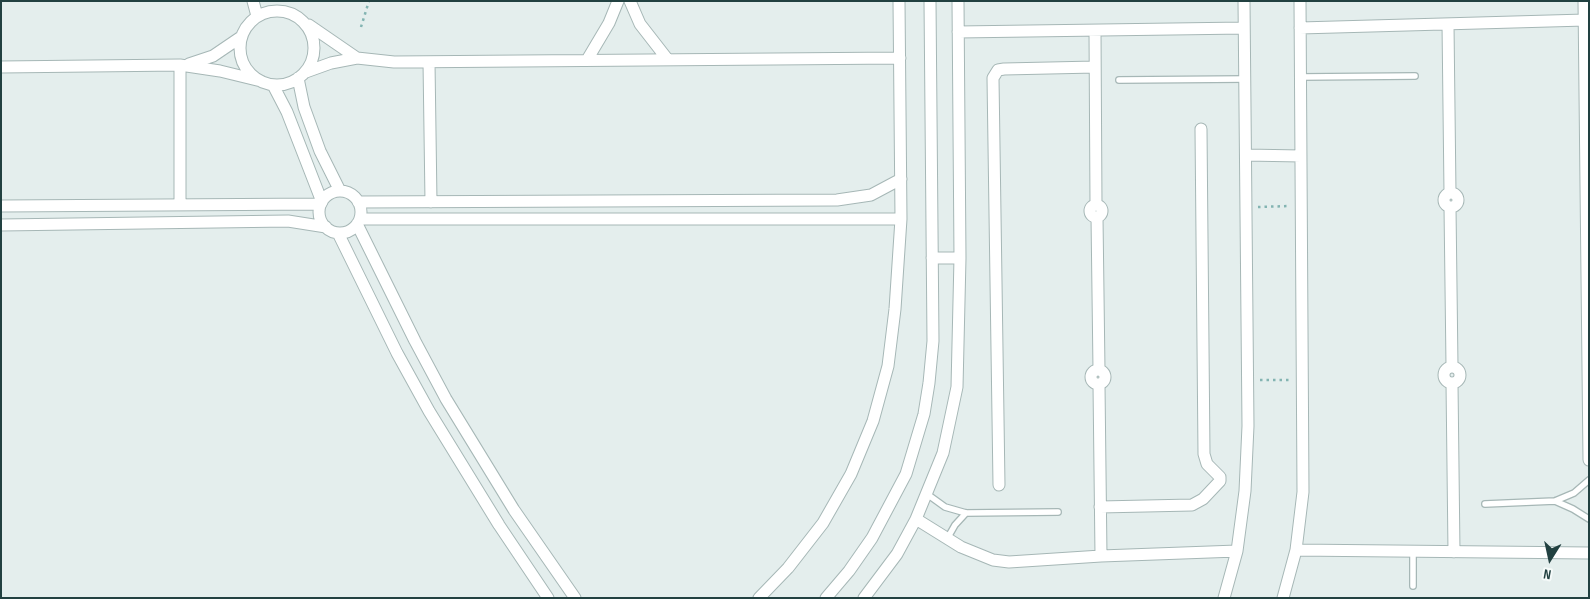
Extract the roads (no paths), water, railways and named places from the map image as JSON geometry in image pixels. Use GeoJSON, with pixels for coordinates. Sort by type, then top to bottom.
{"type":"FeatureCollection","features":[{"type":"Feature","properties":{"kind":"street"},"geometry":{"type":"LineString","coordinates":[[253,1],[257,16]]}},
{"type":"Feature","properties":{"kind":"street"},"geometry":{"type":"LineString","coordinates":[[283,1],[288,12]]}},
{"type":"Feature","properties":{"kind":"street"},"geometry":{"type":"LineString","coordinates":[[587,60],[609,23],[618,1]]}},
{"type":"Feature","properties":{"kind":"street"},"geometry":{"type":"LineString","coordinates":[[630,1],[640,24],[668,60]]}},
{"type":"Feature","properties":{"kind":"street"},"geometry":{"type":"LineString","coordinates":[[759,598],[788,568],[823,523],[851,474],[873,421],[890,347],[896,309],[901,219],[899,1]]}},
{"type":"Feature","properties":{"kind":"street"},"geometry":{"type":"LineString","coordinates":[[826,598],[872,538],[906,474],[916,444],[929,383],[933,341],[930,1]]}},
{"type":"Feature","properties":{"kind":"street"},"geometry":{"type":"LineString","coordinates":[[864,598],[897,554],[916,519],[943,454],[957,387],[960,258],[958,1]]}},
{"type":"Feature","properties":{"kind":"street"},"geometry":{"type":"LineString","coordinates":[[1224,598],[1237,551],[1246,491],[1248,380],[1244,1]]}},
{"type":"Feature","properties":{"kind":"street"},"geometry":{"type":"LineString","coordinates":[[1283,598],[1296,550],[1303,492],[1300,1]]}},
{"type":"Feature","properties":{"kind":"street"},"geometry":{"type":"LineString","coordinates":[[1584,1],[1589,460]]}},
{"type":"Feature","properties":{"kind":"street"},"geometry":{"type":"LineString","coordinates":[[180,65],[213,56],[241,37],[250,22],[257,16],[278,11],[288,12],[357,58]]}},
{"type":"Feature","properties":{"kind":"street"},"geometry":{"type":"LineString","coordinates":[[301,20],[309,28],[314,45],[312,62],[302,75],[304,107],[320,151],[340,191]]}},
{"type":"Feature","properties":{"kind":"street"},"geometry":{"type":"LineString","coordinates":[[1300,28],[1584,20]]}},
{"type":"Feature","properties":{"kind":"street"},"geometry":{"type":"LineString","coordinates":[[1448,24],[1450,193],[1444,197],[1443,201],[1450,208],[1452,366],[1447,367],[1443,375],[1444,379],[1452,383],[1454,552]]}},
{"type":"Feature","properties":{"kind":"street"},"geometry":{"type":"LineString","coordinates":[[958,32],[1244,28]]}},
{"type":"Feature","properties":{"kind":"street"},"geometry":{"type":"LineString","coordinates":[[1094,30],[1096,204],[1102,210],[1097,217],[1099,370],[1094,371],[1090,378],[1092,382],[1099,385],[1101,556]]}},
{"type":"Feature","properties":{"kind":"street"},"geometry":{"type":"LineString","coordinates":[[241,37],[241,58],[252,75],[261,81]]}},
{"type":"Feature","properties":{"kind":"street"},"geometry":{"type":"LineString","coordinates":[[1,67],[180,65],[220,71],[273,85],[291,83],[302,75],[331,63],[357,58],[388,62],[429,62],[900,58]]}},
{"type":"Feature","properties":{"kind":"street"},"geometry":{"type":"LineString","coordinates":[[429,62],[432,202]]}},
{"type":"Feature","properties":{"kind":"street"},"geometry":{"type":"LineString","coordinates":[[180,65],[180,204]]}},
{"type":"Feature","properties":{"kind":"street"},"geometry":{"type":"LineString","coordinates":[[999,485],[993,78],[998,70],[1004,69],[1095,68]]}},
{"type":"Feature","properties":{"kind":"street"},"geometry":{"type":"LineString","coordinates":[[273,85],[286,112],[321,203],[320,216],[326,227]]}},
{"type":"Feature","properties":{"kind":"street"},"geometry":{"type":"LineString","coordinates":[[1100,507],[1192,505],[1203,498],[1220,481],[1220,477],[1205,459],[1201,129]]}},
{"type":"Feature","properties":{"kind":"street"},"geometry":{"type":"LineString","coordinates":[[1246,155],[1301,156]]}},
{"type":"Feature","properties":{"kind":"street"},"geometry":{"type":"LineString","coordinates":[[321,203],[326,196],[340,191],[347,192],[358,202],[854,199],[886,188],[901,179]]}},
{"type":"Feature","properties":{"kind":"street"},"geometry":{"type":"LineString","coordinates":[[358,202],[358,222],[415,341],[446,399],[514,510],[575,598]]}},
{"type":"Feature","properties":{"kind":"street"},"geometry":{"type":"LineString","coordinates":[[1,206],[321,203]]}},
{"type":"Feature","properties":{"kind":"street"},"geometry":{"type":"LineString","coordinates":[[1,225],[288,222],[326,227],[338,232],[345,232],[358,222],[901,219]]}},
{"type":"Feature","properties":{"kind":"street"},"geometry":{"type":"LineString","coordinates":[[338,232],[380,319],[429,411],[499,525],[548,598]]}},
{"type":"Feature","properties":{"kind":"street"},"geometry":{"type":"LineString","coordinates":[[932,258],[960,258]]}},
{"type":"Feature","properties":{"kind":"street"},"geometry":{"type":"LineString","coordinates":[[916,519],[946,539],[978,554],[1009,562],[1101,556],[1237,551]]}},
{"type":"Feature","properties":{"kind":"street"},"geometry":{"type":"LineString","coordinates":[[1296,550],[1589,553]]}},
{"type":"Feature","properties":{"kind":"lane"},"geometry":{"type":"LineString","coordinates":[[1300,77],[1415,76]]}},
{"type":"Feature","properties":{"kind":"lane"},"geometry":{"type":"LineString","coordinates":[[1120,80],[1245,79]]}},
{"type":"Feature","properties":{"kind":"lane"},"geometry":{"type":"LineString","coordinates":[[1485,504],[1556,501],[1574,493],[1589,480]]}},
{"type":"Feature","properties":{"kind":"lane"},"geometry":{"type":"LineString","coordinates":[[927,494],[945,507],[966,513],[1058,512]]}},
{"type":"Feature","properties":{"kind":"lane"},"geometry":{"type":"LineString","coordinates":[[1556,501],[1589,519]]}},
{"type":"Feature","properties":{"kind":"lane"},"geometry":{"type":"LineString","coordinates":[[946,539],[954,525],[966,513]]}},
{"type":"Feature","properties":{"kind":"lane"},"geometry":{"type":"LineString","coordinates":[[1413,551],[1413,586]]}}]}
